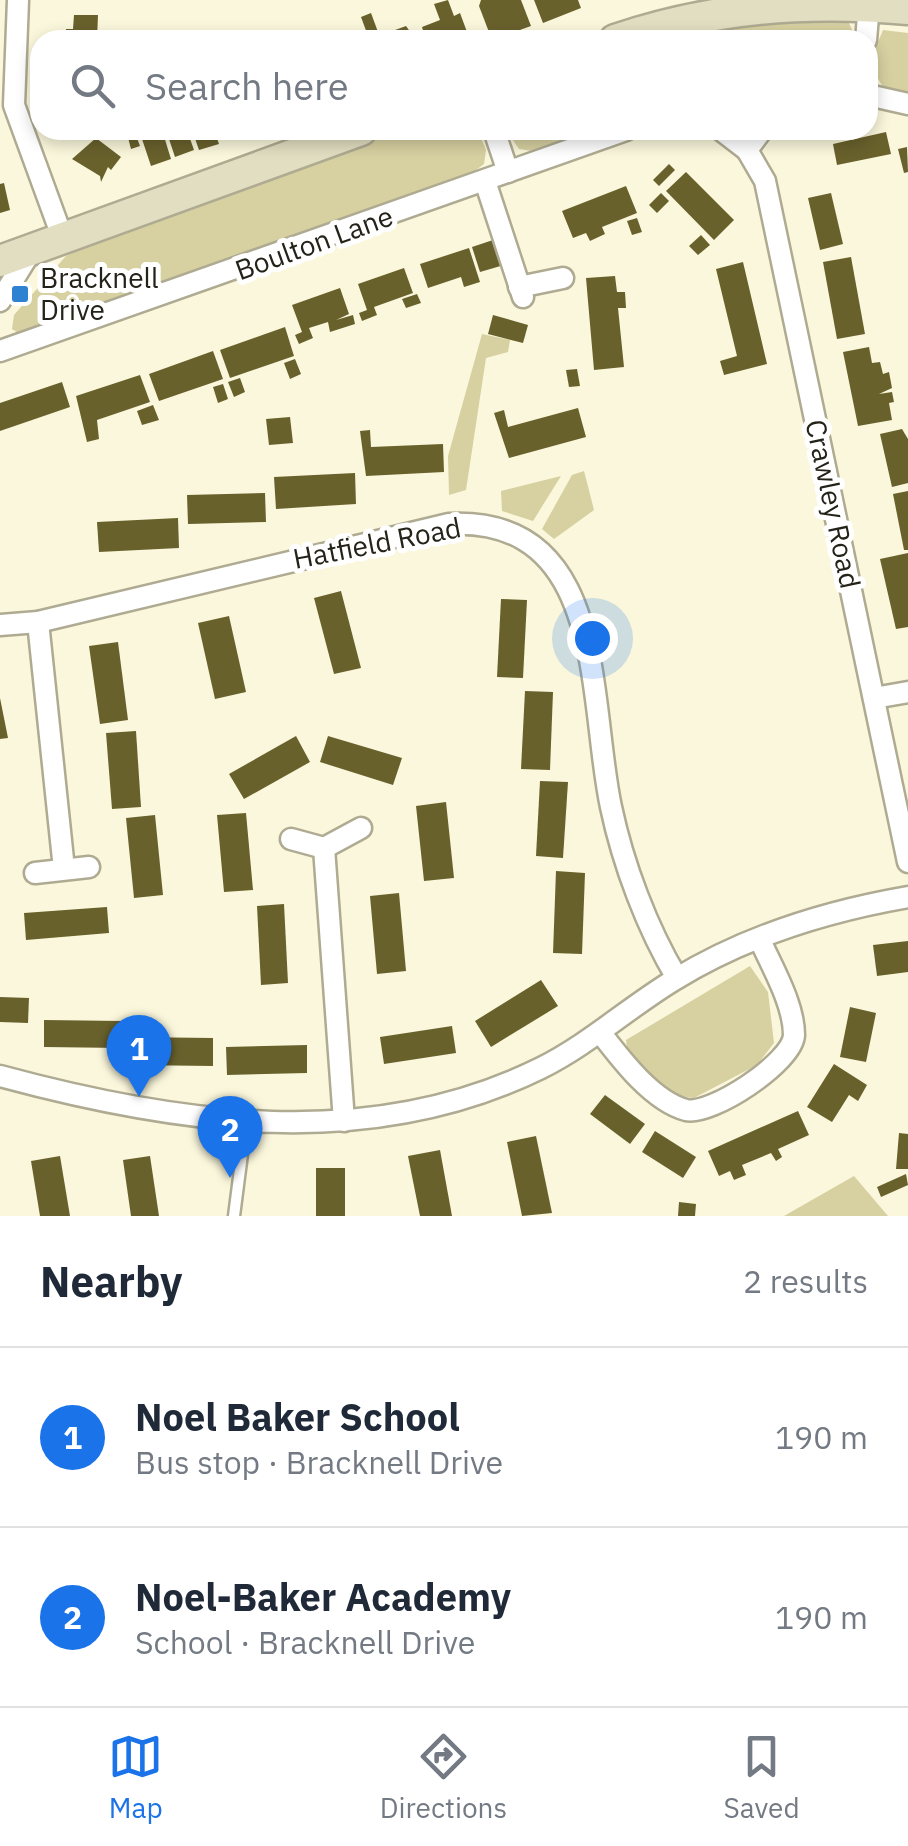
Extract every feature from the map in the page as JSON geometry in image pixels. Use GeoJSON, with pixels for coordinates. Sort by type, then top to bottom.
{"type":"FeatureCollection","features":[{"type":"Feature","properties":{"kind":"street"},"geometry":{"type":"LineString","coordinates":[[18,0],[14,105],[62,239]]}},
{"type":"Feature","properties":{"kind":"street"},"geometry":{"type":"LineString","coordinates":[[648,30],[702,14],[765,2],[869,4],[908,9]]}},
{"type":"Feature","properties":{"kind":"street"},"geometry":{"type":"LineString","coordinates":[[867,30],[869,4]]}},
{"type":"Feature","properties":{"kind":"street"},"geometry":{"type":"LineString","coordinates":[[878,97],[908,104]]}},
{"type":"Feature","properties":{"kind":"street"},"geometry":{"type":"LineString","coordinates":[[0,261],[334,140]]}},
{"type":"Feature","properties":{"kind":"street"},"geometry":{"type":"LineString","coordinates":[[497,140],[508,172]]}},
{"type":"Feature","properties":{"kind":"street","name":"Boulton Lane"},"geometry":{"type":"LineString","coordinates":[[0,351],[598,140]]}},
{"type":"Feature","properties":{"kind":"street"},"geometry":{"type":"LineString","coordinates":[[734,140],[747,150],[754,140]]}},
{"type":"Feature","properties":{"kind":"street","name":"Crawley Road"},"geometry":{"type":"LineString","coordinates":[[747,150],[765,181],[908,862]]}},
{"type":"Feature","properties":{"kind":"street"},"geometry":{"type":"LineString","coordinates":[[485,181],[521,292],[563,278]]}},
{"type":"Feature","properties":{"kind":"street"},"geometry":{"type":"LineString","coordinates":[[0,301],[32,249]]}},
{"type":"Feature","properties":{"kind":"street","name":"Hatfield Road"},"geometry":{"type":"LineString","coordinates":[[0,625],[38,622],[449,524],[464,523],[516,538],[550,560],[572,592],[585,636],[611,810],[664,956],[678,978]]}},
{"type":"Feature","properties":{"kind":"street"},"geometry":{"type":"LineString","coordinates":[[38,622],[64,869]]}},
{"type":"Feature","properties":{"kind":"street"},"geometry":{"type":"LineString","coordinates":[[874,698],[908,692]]}},
{"type":"Feature","properties":{"kind":"street"},"geometry":{"type":"LineString","coordinates":[[291,839],[324,848],[361,828]]}},
{"type":"Feature","properties":{"kind":"street"},"geometry":{"type":"LineString","coordinates":[[324,848],[344,1121]]}},
{"type":"Feature","properties":{"kind":"street"},"geometry":{"type":"LineString","coordinates":[[35,873],[89,866]]}},
{"type":"Feature","properties":{"kind":"street"},"geometry":{"type":"LineString","coordinates":[[0,1076],[156,1112],[246,1123],[344,1121],[460,1100],[540,1069],[678,978],[760,940],[822,916],[908,896]]}},
{"type":"Feature","properties":{"kind":"street"},"geometry":{"type":"LineString","coordinates":[[600,1032],[621,1060],[669,1102],[685,1110],[700,1111],[768,1072],[789,1053],[794,1034],[780,985],[760,940]]}},
{"type":"Feature","properties":{"kind":"lane"},"geometry":{"type":"LineString","coordinates":[[234,1216],[246,1123]]}},
{"type":"Feature","properties":{"kind":"shaded area"},"geometry":{"type":"Polygon","coordinates":[[[847,19],[852,30],[701,30],[742,21],[847,19]]]}},
{"type":"Feature","properties":{"kind":"shaded area"},"geometry":{"type":"Polygon","coordinates":[[[883,30],[908,33],[908,97],[883,87],[878,79],[878,42],[883,30]]]}},
{"type":"Feature","properties":{"kind":"shaded area"},"geometry":{"type":"Polygon","coordinates":[[[370,140],[482,140],[486,150],[484,164],[464,179],[23,336],[12,329],[14,315],[66,256],[112,233],[370,140]]]}},
{"type":"Feature","properties":{"kind":"shaded area"},"geometry":{"type":"Polygon","coordinates":[[[513,140],[572,140],[538,152],[519,149],[513,140]]]}},
{"type":"Feature","properties":{"kind":"shaded area"},"geometry":{"type":"Polygon","coordinates":[[[482,334],[510,340],[508,352],[486,358],[466,490],[449,495],[448,456],[482,334]]]}},
{"type":"Feature","properties":{"kind":"shaded area"},"geometry":{"type":"Polygon","coordinates":[[[584,471],[594,510],[554,539],[542,529],[572,475],[584,471]]]}},
{"type":"Feature","properties":{"kind":"shaded area"},"geometry":{"type":"Polygon","coordinates":[[[561,476],[533,521],[502,511],[501,491],[561,476]]]}},
{"type":"Feature","properties":{"kind":"shaded area"},"geometry":{"type":"Polygon","coordinates":[[[750,966],[768,992],[774,1043],[757,1065],[694,1098],[673,1092],[641,1070],[626,1040],[750,966]]]}},
{"type":"Feature","properties":{"kind":"shaded area"},"geometry":{"type":"Polygon","coordinates":[[[854,1176],[888,1216],[784,1216],[854,1176]]]}},
{"type":"Feature","properties":{"kind":"building"},"geometry":{"type":"Polygon","coordinates":[[[448,0],[454,16],[460,13],[466,30],[423,30],[422,27],[440,20],[434,4],[448,0]]]}},
{"type":"Feature","properties":{"kind":"building"},"geometry":{"type":"Polygon","coordinates":[[[481,0],[521,0],[531,26],[488,30],[479,6],[481,0]]]}},
{"type":"Feature","properties":{"kind":"building"},"geometry":{"type":"Polygon","coordinates":[[[534,0],[578,0],[581,8],[543,23],[534,0]]]}},
{"type":"Feature","properties":{"kind":"building"},"geometry":{"type":"Polygon","coordinates":[[[371,13],[377,30],[366,30],[361,17],[371,13]]]}},
{"type":"Feature","properties":{"kind":"building"},"geometry":{"type":"Polygon","coordinates":[[[74,15],[98,15],[97,30],[66,30],[73,29],[74,15]]]}},
{"type":"Feature","properties":{"kind":"building"},"geometry":{"type":"Polygon","coordinates":[[[886,132],[891,154],[837,165],[833,144],[878,140],[878,134],[886,132]]]}},
{"type":"Feature","properties":{"kind":"building"},"geometry":{"type":"Polygon","coordinates":[[[94,140],[121,157],[111,170],[108,167],[101,182],[100,176],[72,159],[94,140]]]}},
{"type":"Feature","properties":{"kind":"building"},"geometry":{"type":"Polygon","coordinates":[[[129,140],[138,140],[140,146],[131,149],[129,140]]]}},
{"type":"Feature","properties":{"kind":"building"},"geometry":{"type":"Polygon","coordinates":[[[142,140],[165,140],[171,159],[151,166],[142,140]]]}},
{"type":"Feature","properties":{"kind":"building"},"geometry":{"type":"Polygon","coordinates":[[[169,140],[190,140],[194,150],[175,157],[169,140]]]}},
{"type":"Feature","properties":{"kind":"building"},"geometry":{"type":"Polygon","coordinates":[[[196,140],[218,140],[219,144],[199,150],[196,140]]]}},
{"type":"Feature","properties":{"kind":"building"},"geometry":{"type":"Polygon","coordinates":[[[907,147],[908,172],[904,173],[898,149],[907,147]]]}},
{"type":"Feature","properties":{"kind":"building"},"geometry":{"type":"Polygon","coordinates":[[[669,164],[675,170],[659,186],[653,180],[669,164]]]}},
{"type":"Feature","properties":{"kind":"building"},"geometry":{"type":"Polygon","coordinates":[[[686,172],[734,220],[714,240],[666,191],[686,172]]]}},
{"type":"Feature","properties":{"kind":"building"},"geometry":{"type":"Polygon","coordinates":[[[4,183],[10,210],[0,213],[0,184],[4,183]]]}},
{"type":"Feature","properties":{"kind":"building"},"geometry":{"type":"Polygon","coordinates":[[[626,186],[637,213],[602,227],[605,234],[590,241],[586,233],[573,238],[562,211],[626,186]]]}},
{"type":"Feature","properties":{"kind":"building"},"geometry":{"type":"Polygon","coordinates":[[[661,193],[669,201],[657,213],[649,205],[661,193]]]}},
{"type":"Feature","properties":{"kind":"building"},"geometry":{"type":"Polygon","coordinates":[[[831,193],[843,244],[820,250],[808,198],[831,193]]]}},
{"type":"Feature","properties":{"kind":"building"},"geometry":{"type":"Polygon","coordinates":[[[637,218],[642,232],[632,235],[627,221],[637,218]]]}},
{"type":"Feature","properties":{"kind":"building"},"geometry":{"type":"Polygon","coordinates":[[[701,235],[710,245],[698,255],[689,246],[701,235]]]}},
{"type":"Feature","properties":{"kind":"building"},"geometry":{"type":"Polygon","coordinates":[[[496,239],[504,265],[480,272],[472,247],[496,239]]]}},
{"type":"Feature","properties":{"kind":"building"},"geometry":{"type":"Polygon","coordinates":[[[469,248],[480,282],[464,287],[461,277],[428,288],[420,264],[469,248]]]}},
{"type":"Feature","properties":{"kind":"building"},"geometry":{"type":"Polygon","coordinates":[[[851,257],[865,334],[837,339],[823,262],[851,257]]]}},
{"type":"Feature","properties":{"kind":"building"},"geometry":{"type":"Polygon","coordinates":[[[743,262],[767,364],[724,375],[720,361],[737,356],[716,269],[743,262]]]}},
{"type":"Feature","properties":{"kind":"building"},"geometry":{"type":"Polygon","coordinates":[[[404,268],[413,293],[374,307],[377,315],[362,321],[359,313],[367,310],[358,284],[404,268]]]}},
{"type":"Feature","properties":{"kind":"building"},"geometry":{"type":"Polygon","coordinates":[[[615,276],[617,292],[625,292],[626,308],[618,308],[624,367],[594,370],[586,278],[615,276]]]}},
{"type":"Feature","properties":{"kind":"building"},"geometry":{"type":"Polygon","coordinates":[[[340,288],[349,314],[336,320],[353,315],[355,324],[330,332],[328,322],[309,328],[313,338],[299,344],[295,335],[302,332],[292,305],[340,288]]]}},
{"type":"Feature","properties":{"kind":"building"},"geometry":{"type":"Polygon","coordinates":[[[417,294],[421,303],[406,308],[402,299],[417,294]]]}},
{"type":"Feature","properties":{"kind":"building"},"geometry":{"type":"Polygon","coordinates":[[[493,315],[528,325],[523,343],[488,334],[493,315]]]}},
{"type":"Feature","properties":{"kind":"building"},"geometry":{"type":"Polygon","coordinates":[[[285,327],[294,356],[230,378],[220,350],[285,327]]]}},
{"type":"Feature","properties":{"kind":"building"},"geometry":{"type":"Polygon","coordinates":[[[869,347],[872,363],[880,362],[883,374],[889,372],[892,388],[879,394],[892,392],[892,420],[858,426],[843,352],[869,347]]]}},
{"type":"Feature","properties":{"kind":"building"},"geometry":{"type":"Polygon","coordinates":[[[213,351],[223,379],[159,401],[149,374],[213,351]]]}},
{"type":"Feature","properties":{"kind":"building"},"geometry":{"type":"Polygon","coordinates":[[[295,359],[301,374],[290,379],[284,363],[295,359]]]}},
{"type":"Feature","properties":{"kind":"building"},"geometry":{"type":"Polygon","coordinates":[[[577,369],[580,386],[569,387],[566,370],[577,369]]]}},
{"type":"Feature","properties":{"kind":"building"},"geometry":{"type":"Polygon","coordinates":[[[140,375],[150,402],[97,420],[99,439],[87,442],[76,396],[140,375]]]}},
{"type":"Feature","properties":{"kind":"building"},"geometry":{"type":"Polygon","coordinates":[[[240,378],[245,392],[234,397],[228,382],[240,378]]]}},
{"type":"Feature","properties":{"kind":"building"},"geometry":{"type":"Polygon","coordinates":[[[62,382],[70,407],[0,431],[0,403],[62,382]]]}},
{"type":"Feature","properties":{"kind":"building"},"geometry":{"type":"Polygon","coordinates":[[[223,384],[228,399],[218,403],[213,387],[223,384]]]}},
{"type":"Feature","properties":{"kind":"building"},"geometry":{"type":"Polygon","coordinates":[[[153,405],[159,420],[142,425],[137,411],[153,405]]]}},
{"type":"Feature","properties":{"kind":"building"},"geometry":{"type":"Polygon","coordinates":[[[578,408],[586,437],[509,458],[494,413],[504,410],[508,427],[578,408]]]}},
{"type":"Feature","properties":{"kind":"building"},"geometry":{"type":"Polygon","coordinates":[[[290,417],[293,443],[269,445],[266,419],[290,417]]]}},
{"type":"Feature","properties":{"kind":"building"},"geometry":{"type":"Polygon","coordinates":[[[902,429],[908,439],[908,483],[892,487],[880,434],[902,429]]]}},
{"type":"Feature","properties":{"kind":"building"},"geometry":{"type":"Polygon","coordinates":[[[370,430],[371,447],[443,444],[444,472],[366,476],[360,431],[370,430]]]}},
{"type":"Feature","properties":{"kind":"building"},"geometry":{"type":"Polygon","coordinates":[[[355,473],[356,504],[276,509],[274,477],[355,473]]]}},
{"type":"Feature","properties":{"kind":"building"},"geometry":{"type":"Polygon","coordinates":[[[908,491],[908,550],[904,550],[893,494],[908,491]]]}},
{"type":"Feature","properties":{"kind":"building"},"geometry":{"type":"Polygon","coordinates":[[[265,493],[266,522],[188,524],[187,495],[265,493]]]}},
{"type":"Feature","properties":{"kind":"building"},"geometry":{"type":"Polygon","coordinates":[[[178,518],[179,548],[99,552],[97,522],[178,518]]]}},
{"type":"Feature","properties":{"kind":"building"},"geometry":{"type":"Polygon","coordinates":[[[908,553],[908,627],[896,629],[880,559],[908,553]]]}},
{"type":"Feature","properties":{"kind":"building"},"geometry":{"type":"Polygon","coordinates":[[[341,591],[361,668],[334,674],[314,598],[341,591]]]}},
{"type":"Feature","properties":{"kind":"building"},"geometry":{"type":"Polygon","coordinates":[[[501,599],[527,600],[523,678],[497,677],[501,599]]]}},
{"type":"Feature","properties":{"kind":"building"},"geometry":{"type":"Polygon","coordinates":[[[229,616],[246,692],[215,699],[198,623],[229,616]]]}},
{"type":"Feature","properties":{"kind":"building"},"geometry":{"type":"Polygon","coordinates":[[[118,642],[128,720],[100,724],[89,646],[118,642]]]}},
{"type":"Feature","properties":{"kind":"building"},"geometry":{"type":"Polygon","coordinates":[[[525,691],[553,692],[550,770],[521,769],[525,691]]]}},
{"type":"Feature","properties":{"kind":"building"},"geometry":{"type":"Polygon","coordinates":[[[0,698],[8,738],[0,739],[0,698]]]}},
{"type":"Feature","properties":{"kind":"building"},"geometry":{"type":"Polygon","coordinates":[[[136,731],[141,807],[112,809],[106,733],[136,731]]]}},
{"type":"Feature","properties":{"kind":"building"},"geometry":{"type":"Polygon","coordinates":[[[296,736],[310,762],[244,799],[229,774],[296,736]]]}},
{"type":"Feature","properties":{"kind":"building"},"geometry":{"type":"Polygon","coordinates":[[[328,736],[402,758],[393,785],[320,762],[328,736]]]}},
{"type":"Feature","properties":{"kind":"building"},"geometry":{"type":"Polygon","coordinates":[[[540,781],[568,782],[563,858],[536,856],[540,781]]]}},
{"type":"Feature","properties":{"kind":"building"},"geometry":{"type":"Polygon","coordinates":[[[446,802],[454,878],[424,881],[416,806],[446,802]]]}},
{"type":"Feature","properties":{"kind":"building"},"geometry":{"type":"Polygon","coordinates":[[[246,813],[253,890],[224,892],[217,815],[246,813]]]}},
{"type":"Feature","properties":{"kind":"building"},"geometry":{"type":"Polygon","coordinates":[[[155,815],[163,895],[134,898],[126,818],[155,815]]]}},
{"type":"Feature","properties":{"kind":"building"},"geometry":{"type":"Polygon","coordinates":[[[556,871],[585,873],[582,954],[553,953],[556,871]]]}},
{"type":"Feature","properties":{"kind":"building"},"geometry":{"type":"Polygon","coordinates":[[[399,893],[406,971],[377,974],[370,896],[399,893]]]}},
{"type":"Feature","properties":{"kind":"building"},"geometry":{"type":"Polygon","coordinates":[[[284,904],[288,983],[261,985],[257,906],[284,904]]]}},
{"type":"Feature","properties":{"kind":"building"},"geometry":{"type":"Polygon","coordinates":[[[107,907],[109,933],[26,940],[24,913],[107,907]]]}},
{"type":"Feature","properties":{"kind":"building"},"geometry":{"type":"Polygon","coordinates":[[[908,941],[908,972],[877,976],[873,945],[908,941]]]}},
{"type":"Feature","properties":{"kind":"building"},"geometry":{"type":"Polygon","coordinates":[[[541,980],[558,1006],[491,1047],[475,1021],[541,980]]]}},
{"type":"Feature","properties":{"kind":"building"},"geometry":{"type":"Polygon","coordinates":[[[0,997],[29,998],[28,1023],[0,1022],[0,997]]]}},
{"type":"Feature","properties":{"kind":"building"},"geometry":{"type":"Polygon","coordinates":[[[850,1007],[876,1013],[866,1062],[840,1057],[850,1007]]]}},
{"type":"Feature","properties":{"kind":"building"},"geometry":{"type":"Polygon","coordinates":[[[44,1020],[122,1021],[122,1048],[44,1047],[44,1020]]]}},
{"type":"Feature","properties":{"kind":"building"},"geometry":{"type":"Polygon","coordinates":[[[452,1026],[456,1053],[384,1064],[380,1037],[452,1026]]]}},
{"type":"Feature","properties":{"kind":"building"},"geometry":{"type":"Polygon","coordinates":[[[132,1037],[213,1038],[213,1066],[132,1065],[132,1037]]]}},
{"type":"Feature","properties":{"kind":"building"},"geometry":{"type":"Polygon","coordinates":[[[307,1045],[307,1073],[227,1075],[226,1047],[307,1045]]]}},
{"type":"Feature","properties":{"kind":"building"},"geometry":{"type":"Polygon","coordinates":[[[834,1064],[867,1085],[858,1101],[849,1095],[832,1122],[807,1107],[834,1064]]]}},
{"type":"Feature","properties":{"kind":"building"},"geometry":{"type":"Polygon","coordinates":[[[605,1095],[645,1124],[630,1144],[590,1114],[605,1095]]]}},
{"type":"Feature","properties":{"kind":"building"},"geometry":{"type":"Polygon","coordinates":[[[798,1111],[809,1135],[778,1149],[782,1157],[776,1161],[771,1153],[742,1165],[746,1175],[734,1180],[730,1171],[719,1176],[708,1151],[798,1111]]]}},
{"type":"Feature","properties":{"kind":"building"},"geometry":{"type":"Polygon","coordinates":[[[655,1131],[696,1157],[683,1178],[642,1152],[655,1131]]]}},
{"type":"Feature","properties":{"kind":"building"},"geometry":{"type":"Polygon","coordinates":[[[899,1133],[908,1134],[908,1169],[896,1169],[899,1133]]]}},
{"type":"Feature","properties":{"kind":"building"},"geometry":{"type":"Polygon","coordinates":[[[536,1136],[552,1213],[522,1216],[507,1142],[536,1136]]]}},
{"type":"Feature","properties":{"kind":"building"},"geometry":{"type":"Polygon","coordinates":[[[440,1150],[452,1216],[420,1216],[408,1156],[440,1150]]]}},
{"type":"Feature","properties":{"kind":"building"},"geometry":{"type":"Polygon","coordinates":[[[60,1156],[70,1216],[40,1216],[31,1161],[60,1156]]]}},
{"type":"Feature","properties":{"kind":"building"},"geometry":{"type":"Polygon","coordinates":[[[150,1156],[159,1216],[131,1216],[123,1160],[150,1156]]]}},
{"type":"Feature","properties":{"kind":"building"},"geometry":{"type":"Polygon","coordinates":[[[316,1168],[345,1168],[345,1216],[316,1216],[316,1168]]]}},
{"type":"Feature","properties":{"kind":"building"},"geometry":{"type":"Polygon","coordinates":[[[906,1174],[908,1185],[881,1197],[877,1187],[906,1174]]]}},
{"type":"Feature","properties":{"kind":"building"},"geometry":{"type":"Polygon","coordinates":[[[679,1202],[696,1204],[695,1216],[678,1216],[679,1202]]]}},
{"type":"Feature","properties":{"kind":"place","name":"Bracknell Drive"},"geometry":{"type":"Point","coordinates":[20,294]}},
{"type":"Feature","properties":{"kind":"place","name":"Noel Baker School"},"geometry":{"type":"Point","coordinates":[139,1097]}},
{"type":"Feature","properties":{"kind":"place","name":"Noel-Baker Academy"},"geometry":{"type":"Point","coordinates":[230,1178]}}]}
